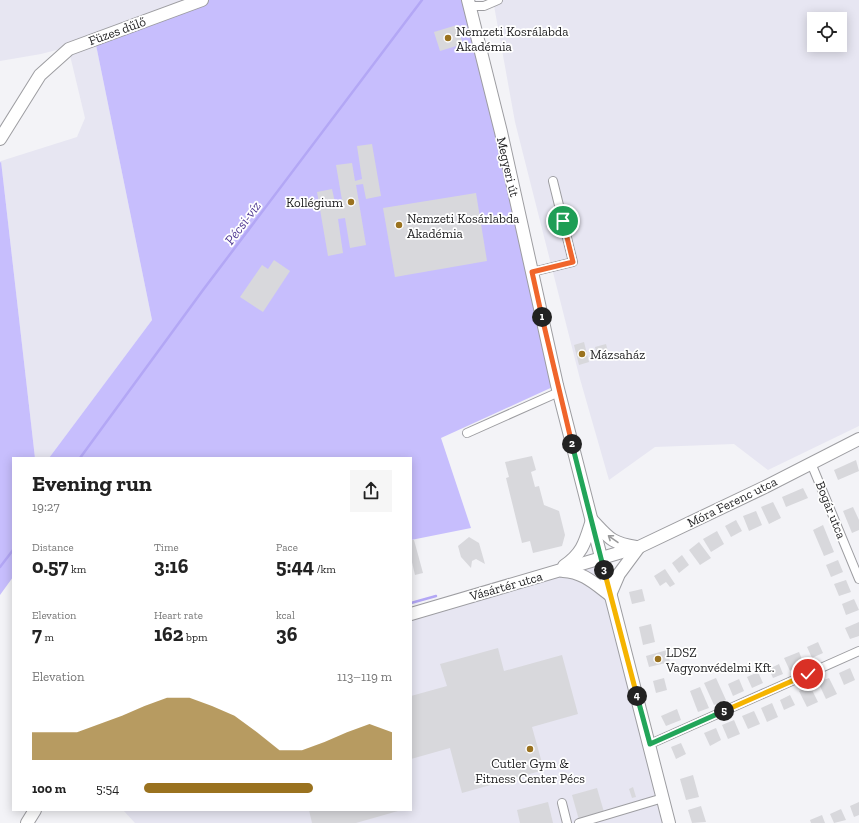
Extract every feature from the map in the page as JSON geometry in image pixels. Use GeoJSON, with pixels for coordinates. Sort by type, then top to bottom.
{"type":"FeatureCollection","features":[{"type":"Feature","properties":{"kind":"street","name":"Füzes dűlő"},"geometry":{"type":"LineString","coordinates":[[0,139],[40,75],[69,49],[202,0]]}},
{"type":"Feature","properties":{"kind":"street"},"geometry":{"type":"LineString","coordinates":[[469,3],[484,6],[498,0]]}},
{"type":"Feature","properties":{"kind":"street","name":"Megyeri út"},"geometry":{"type":"LineString","coordinates":[[469,3],[502,139],[559,392],[669,823]]}},
{"type":"Feature","properties":{"kind":"street"},"geometry":{"type":"LineString","coordinates":[[532,272],[573,262],[553,180]]}},
{"type":"Feature","properties":{"kind":"street"},"geometry":{"type":"LineString","coordinates":[[467,433],[559,392]]}},
{"type":"Feature","properties":{"kind":"street","name":"Móra Ferenc utca"},"geometry":{"type":"LineString","coordinates":[[601,558],[639,547],[859,439]]}},
{"type":"Feature","properties":{"kind":"street","name":"Bogár utca"},"geometry":{"type":"LineString","coordinates":[[811,463],[859,579]]}},
{"type":"Feature","properties":{"kind":"street"},"geometry":{"type":"LineString","coordinates":[[556,571],[575,558],[582,547],[592,520],[611,540],[621,545],[639,547]]}},
{"type":"Feature","properties":{"kind":"street"},"geometry":{"type":"LineString","coordinates":[[556,571],[574,572],[583,575],[610,595],[619,574],[639,547]]}},
{"type":"Feature","properties":{"kind":"street","name":"Vásártér utca"},"geometry":{"type":"LineString","coordinates":[[412,614],[601,558]]}},
{"type":"Feature","properties":{"kind":"street"},"geometry":{"type":"LineString","coordinates":[[650,744],[859,651]]}},
{"type":"Feature","properties":{"kind":"street"},"geometry":{"type":"LineString","coordinates":[[579,823],[663,798]]}},
{"type":"Feature","properties":{"kind":"street"},"geometry":{"type":"LineString","coordinates":[[562,803],[567,823]]}},
{"type":"Feature","properties":{"kind":"street"},"geometry":{"type":"LineString","coordinates":[[27,823],[35,811]]}},
{"type":"Feature","properties":{"kind":"shaded area"},"geometry":{"type":"Polygon","coordinates":[[[0,0],[197,0],[95,40],[152,320],[50,457],[35,457],[1,161],[77,137],[85,118],[68,47],[41,54],[0,61],[0,0]]]}},
{"type":"Feature","properties":{"kind":"shaded area"},"geometry":{"type":"Polygon","coordinates":[[[197,0],[466,0],[557,385],[441,438],[471,528],[412,540],[412,457],[50,457],[152,320],[95,40],[197,0]]]}},
{"type":"Feature","properties":{"kind":"shaded area"},"geometry":{"type":"Polygon","coordinates":[[[493,0],[859,0],[859,426],[768,470],[734,444],[655,447],[609,480],[580,379],[515,122],[493,0]]]}},
{"type":"Feature","properties":{"kind":"shaded area"},"geometry":{"type":"Polygon","coordinates":[[[1,161],[35,457],[12,457],[12,578],[0,595],[1,161]]]}},
{"type":"Feature","properties":{"kind":"shaded area"},"geometry":{"type":"Polygon","coordinates":[[[602,560],[664,823],[135,823],[124,811],[412,811],[412,612],[602,560]]]}},
{"type":"Feature","properties":{"kind":"building","name":"Nemzeti Kosrálabda Akadémia"},"geometry":{"type":"Polygon","coordinates":[[[457,25],[463,44],[440,51],[434,32],[457,25]]]}},
{"type":"Feature","properties":{"kind":"building","name":"Kollégium"},"geometry":{"type":"Polygon","coordinates":[[[372,144],[381,196],[366,199],[363,184],[356,185],[366,245],[350,248],[345,218],[338,219],[343,253],[328,256],[317,192],[332,189],[336,207],[343,206],[336,165],[352,163],[355,181],[362,179],[357,146],[372,144]]]}},
{"type":"Feature","properties":{"kind":"building","name":"Nemzeti Kosárlabda Akadémia"},"geometry":{"type":"Polygon","coordinates":[[[476,193],[487,261],[395,277],[383,208],[476,193]]]}},
{"type":"Feature","properties":{"kind":"building"},"geometry":{"type":"Polygon","coordinates":[[[274,260],[290,271],[263,312],[240,297],[262,265],[268,269],[274,260]]]}},
{"type":"Feature","properties":{"kind":"building","name":"Mázsaház"},"geometry":{"type":"Polygon","coordinates":[[[584,342],[589,362],[579,365],[574,345],[584,342]]]}},
{"type":"Feature","properties":{"kind":"building"},"geometry":{"type":"Polygon","coordinates":[[[606,344],[608,352],[597,355],[595,347],[606,344]]]}},
{"type":"Feature","properties":{"kind":"building"},"geometry":{"type":"Polygon","coordinates":[[[532,456],[536,470],[531,472],[535,487],[539,486],[544,505],[559,511],[565,535],[562,546],[533,553],[530,541],[522,543],[506,478],[509,477],[505,462],[532,456]]]}},
{"type":"Feature","properties":{"kind":"building"},"geometry":{"type":"Polygon","coordinates":[[[856,460],[859,471],[838,480],[834,470],[856,460]]]}},
{"type":"Feature","properties":{"kind":"building"},"geometry":{"type":"Polygon","coordinates":[[[803,488],[808,498],[786,507],[782,497],[803,488]]]}},
{"type":"Feature","properties":{"kind":"building"},"geometry":{"type":"Polygon","coordinates":[[[773,502],[781,518],[769,524],[761,507],[773,502]]]}},
{"type":"Feature","properties":{"kind":"building"},"geometry":{"type":"Polygon","coordinates":[[[853,507],[859,520],[859,530],[852,533],[843,511],[853,507]]]}},
{"type":"Feature","properties":{"kind":"building"},"geometry":{"type":"Polygon","coordinates":[[[756,511],[762,525],[749,531],[743,516],[756,511]]]}},
{"type":"Feature","properties":{"kind":"building"},"geometry":{"type":"Polygon","coordinates":[[[736,520],[742,531],[731,537],[725,526],[736,520]]]}},
{"type":"Feature","properties":{"kind":"building"},"geometry":{"type":"Polygon","coordinates":[[[823,525],[834,552],[824,556],[813,530],[823,525]]]}},
{"type":"Feature","properties":{"kind":"building"},"geometry":{"type":"Polygon","coordinates":[[[717,531],[724,544],[711,552],[703,539],[717,531]]]}},
{"type":"Feature","properties":{"kind":"building"},"geometry":{"type":"Polygon","coordinates":[[[469,537],[479,543],[485,564],[476,559],[472,561],[471,568],[461,557],[458,546],[469,537]]]}},
{"type":"Feature","properties":{"kind":"building"},"geometry":{"type":"Polygon","coordinates":[[[412,540],[414,540],[423,573],[415,575],[412,562],[412,540]]]}},
{"type":"Feature","properties":{"kind":"building"},"geometry":{"type":"Polygon","coordinates":[[[699,542],[711,558],[700,565],[689,550],[699,542]]]}},
{"type":"Feature","properties":{"kind":"building"},"geometry":{"type":"Polygon","coordinates":[[[682,555],[689,565],[679,573],[672,563],[682,555]]]}},
{"type":"Feature","properties":{"kind":"building"},"geometry":{"type":"Polygon","coordinates":[[[838,560],[843,572],[831,577],[826,565],[838,560]]]}},
{"type":"Feature","properties":{"kind":"building"},"geometry":{"type":"Polygon","coordinates":[[[665,569],[675,584],[670,587],[666,582],[660,586],[654,576],[665,569]]]}},
{"type":"Feature","properties":{"kind":"building"},"geometry":{"type":"Polygon","coordinates":[[[846,580],[851,592],[839,596],[834,584],[846,580]]]}},
{"type":"Feature","properties":{"kind":"building"},"geometry":{"type":"Polygon","coordinates":[[[642,589],[645,601],[632,604],[629,592],[642,589]]]}},
{"type":"Feature","properties":{"kind":"building"},"geometry":{"type":"Polygon","coordinates":[[[854,599],[859,610],[846,615],[842,604],[854,599]]]}},
{"type":"Feature","properties":{"kind":"building"},"geometry":{"type":"Polygon","coordinates":[[[859,622],[859,636],[850,639],[845,628],[859,622]]]}},
{"type":"Feature","properties":{"kind":"building"},"geometry":{"type":"Polygon","coordinates":[[[651,624],[655,642],[643,645],[639,627],[651,624]]]}},
{"type":"Feature","properties":{"kind":"building"},"geometry":{"type":"Polygon","coordinates":[[[818,642],[823,653],[812,658],[807,647],[818,642]]]}},
{"type":"Feature","properties":{"kind":"building"},"geometry":{"type":"Polygon","coordinates":[[[498,648],[504,671],[562,655],[578,714],[532,727],[544,770],[462,793],[450,748],[412,759],[412,696],[447,686],[440,664],[498,648]]]}},
{"type":"Feature","properties":{"kind":"building","name":"LDSZ Vagyonvédelmi Kft."},"geometry":{"type":"Polygon","coordinates":[[[667,650],[670,662],[649,667],[646,656],[667,650]]]}},
{"type":"Feature","properties":{"kind":"building"},"geometry":{"type":"Polygon","coordinates":[[[799,652],[804,664],[790,671],[784,658],[799,652]]]}},
{"type":"Feature","properties":{"kind":"building"},"geometry":{"type":"Polygon","coordinates":[[[779,664],[783,674],[773,678],[769,669],[779,664]]]}},
{"type":"Feature","properties":{"kind":"building"},"geometry":{"type":"Polygon","coordinates":[[[850,668],[855,680],[844,685],[839,673],[850,668]]]}},
{"type":"Feature","properties":{"kind":"building"},"geometry":{"type":"Polygon","coordinates":[[[758,672],[763,683],[752,688],[747,677],[758,672]]]}},
{"type":"Feature","properties":{"kind":"building"},"geometry":{"type":"Polygon","coordinates":[[[664,678],[667,690],[656,693],[653,681],[664,678]]]}},
{"type":"Feature","properties":{"kind":"building"},"geometry":{"type":"Polygon","coordinates":[[[716,678],[726,700],[714,705],[704,683],[716,678]]]}},
{"type":"Feature","properties":{"kind":"building"},"geometry":{"type":"Polygon","coordinates":[[[829,678],[837,694],[826,699],[818,682],[829,678]]]}},
{"type":"Feature","properties":{"kind":"building"},"geometry":{"type":"Polygon","coordinates":[[[739,679],[744,691],[733,696],[728,684],[739,679]]]}},
{"type":"Feature","properties":{"kind":"building"},"geometry":{"type":"Polygon","coordinates":[[[810,686],[818,702],[807,707],[799,691],[810,686]]]}},
{"type":"Feature","properties":{"kind":"building"},"geometry":{"type":"Polygon","coordinates":[[[700,687],[709,708],[698,712],[690,691],[700,687]]]}},
{"type":"Feature","properties":{"kind":"building"},"geometry":{"type":"Polygon","coordinates":[[[790,695],[795,705],[784,710],[780,700],[790,695]]]}},
{"type":"Feature","properties":{"kind":"building"},"geometry":{"type":"Polygon","coordinates":[[[772,703],[778,717],[767,722],[761,708],[772,703]]]}},
{"type":"Feature","properties":{"kind":"building"},"geometry":{"type":"Polygon","coordinates":[[[677,709],[681,720],[666,726],[661,716],[677,709]]]}},
{"type":"Feature","properties":{"kind":"building"},"geometry":{"type":"Polygon","coordinates":[[[754,711],[760,724],[748,729],[742,716],[754,711]]]}},
{"type":"Feature","properties":{"kind":"building"},"geometry":{"type":"Polygon","coordinates":[[[734,720],[740,734],[728,739],[722,725],[734,720]]]}},
{"type":"Feature","properties":{"kind":"building"},"geometry":{"type":"Polygon","coordinates":[[[716,728],[721,740],[710,746],[704,733],[716,728]]]}},
{"type":"Feature","properties":{"kind":"building"},"geometry":{"type":"Polygon","coordinates":[[[681,743],[686,754],[676,759],[671,747],[681,743]]]}},
{"type":"Feature","properties":{"kind":"building"},"geometry":{"type":"Polygon","coordinates":[[[693,775],[699,797],[686,800],[680,779],[693,775]]]}},
{"type":"Feature","properties":{"kind":"building"},"geometry":{"type":"Polygon","coordinates":[[[633,787],[636,797],[632,798],[629,789],[633,787]]]}},
{"type":"Feature","properties":{"kind":"building"},"geometry":{"type":"Polygon","coordinates":[[[597,788],[604,812],[579,820],[572,795],[597,788]]]}},
{"type":"Feature","properties":{"kind":"building"},"geometry":{"type":"Polygon","coordinates":[[[548,802],[553,823],[520,823],[517,810],[548,802]]]}},
{"type":"Feature","properties":{"kind":"building"},"geometry":{"type":"Polygon","coordinates":[[[859,802],[859,815],[854,817],[850,806],[859,802]]]}},
{"type":"Feature","properties":{"kind":"building"},"geometry":{"type":"Polygon","coordinates":[[[701,806],[706,822],[692,823],[688,810],[701,806]]]}},
{"type":"Feature","properties":{"kind":"building"},"geometry":{"type":"Polygon","coordinates":[[[841,809],[846,820],[834,823],[830,814],[841,809]]]}},
{"type":"Feature","properties":{"kind":"building"},"geometry":{"type":"Polygon","coordinates":[[[309,811],[398,811],[356,823],[312,823],[309,811]]]}},
{"type":"Feature","properties":{"kind":"building"},"geometry":{"type":"Polygon","coordinates":[[[822,815],[825,823],[811,823],[810,820],[822,815]]]}},
{"type":"Feature","properties":{"kind":"waterway","name":"Pécsi-víz"},"geometry":{"type":"LineString","coordinates":[[81,457],[203,290],[422,0]]}},
{"type":"Feature","properties":{"kind":"waterway","name":"Pécsi-víz"},"geometry":{"type":"LineString","coordinates":[[0,567],[12,551]]}},
{"type":"Feature","properties":{"kind":"waterway"},"geometry":{"type":"LineString","coordinates":[[412,603],[436,596]]}},
{"type":"Feature","properties":{"kind":"place","name":"Nemzeti Kosrálabda Akadémia"},"geometry":{"type":"Point","coordinates":[448,38]}},
{"type":"Feature","properties":{"kind":"place","name":"Kollégium"},"geometry":{"type":"Point","coordinates":[351,202]}},
{"type":"Feature","properties":{"kind":"place","name":"Nemzeti Kosárlabda Akadémia"},"geometry":{"type":"Point","coordinates":[399,225]}},
{"type":"Feature","properties":{"kind":"place","name":"Mázsaház"},"geometry":{"type":"Point","coordinates":[582,354]}},
{"type":"Feature","properties":{"kind":"place","name":"LDSZ Vagyonvédelmi Kft."},"geometry":{"type":"Point","coordinates":[658,659]}},
{"type":"Feature","properties":{"kind":"place","name":"Cutler Gym & Fitness Center Pécs"},"geometry":{"type":"Point","coordinates":[530,749]}},
{"type":"Feature","properties":{"kind":"route"},"geometry":{"type":"LineString","coordinates":[[563,221],[573,262],[532,272],[558,386],[610,595],[650,744],[808,674]]}}]}
